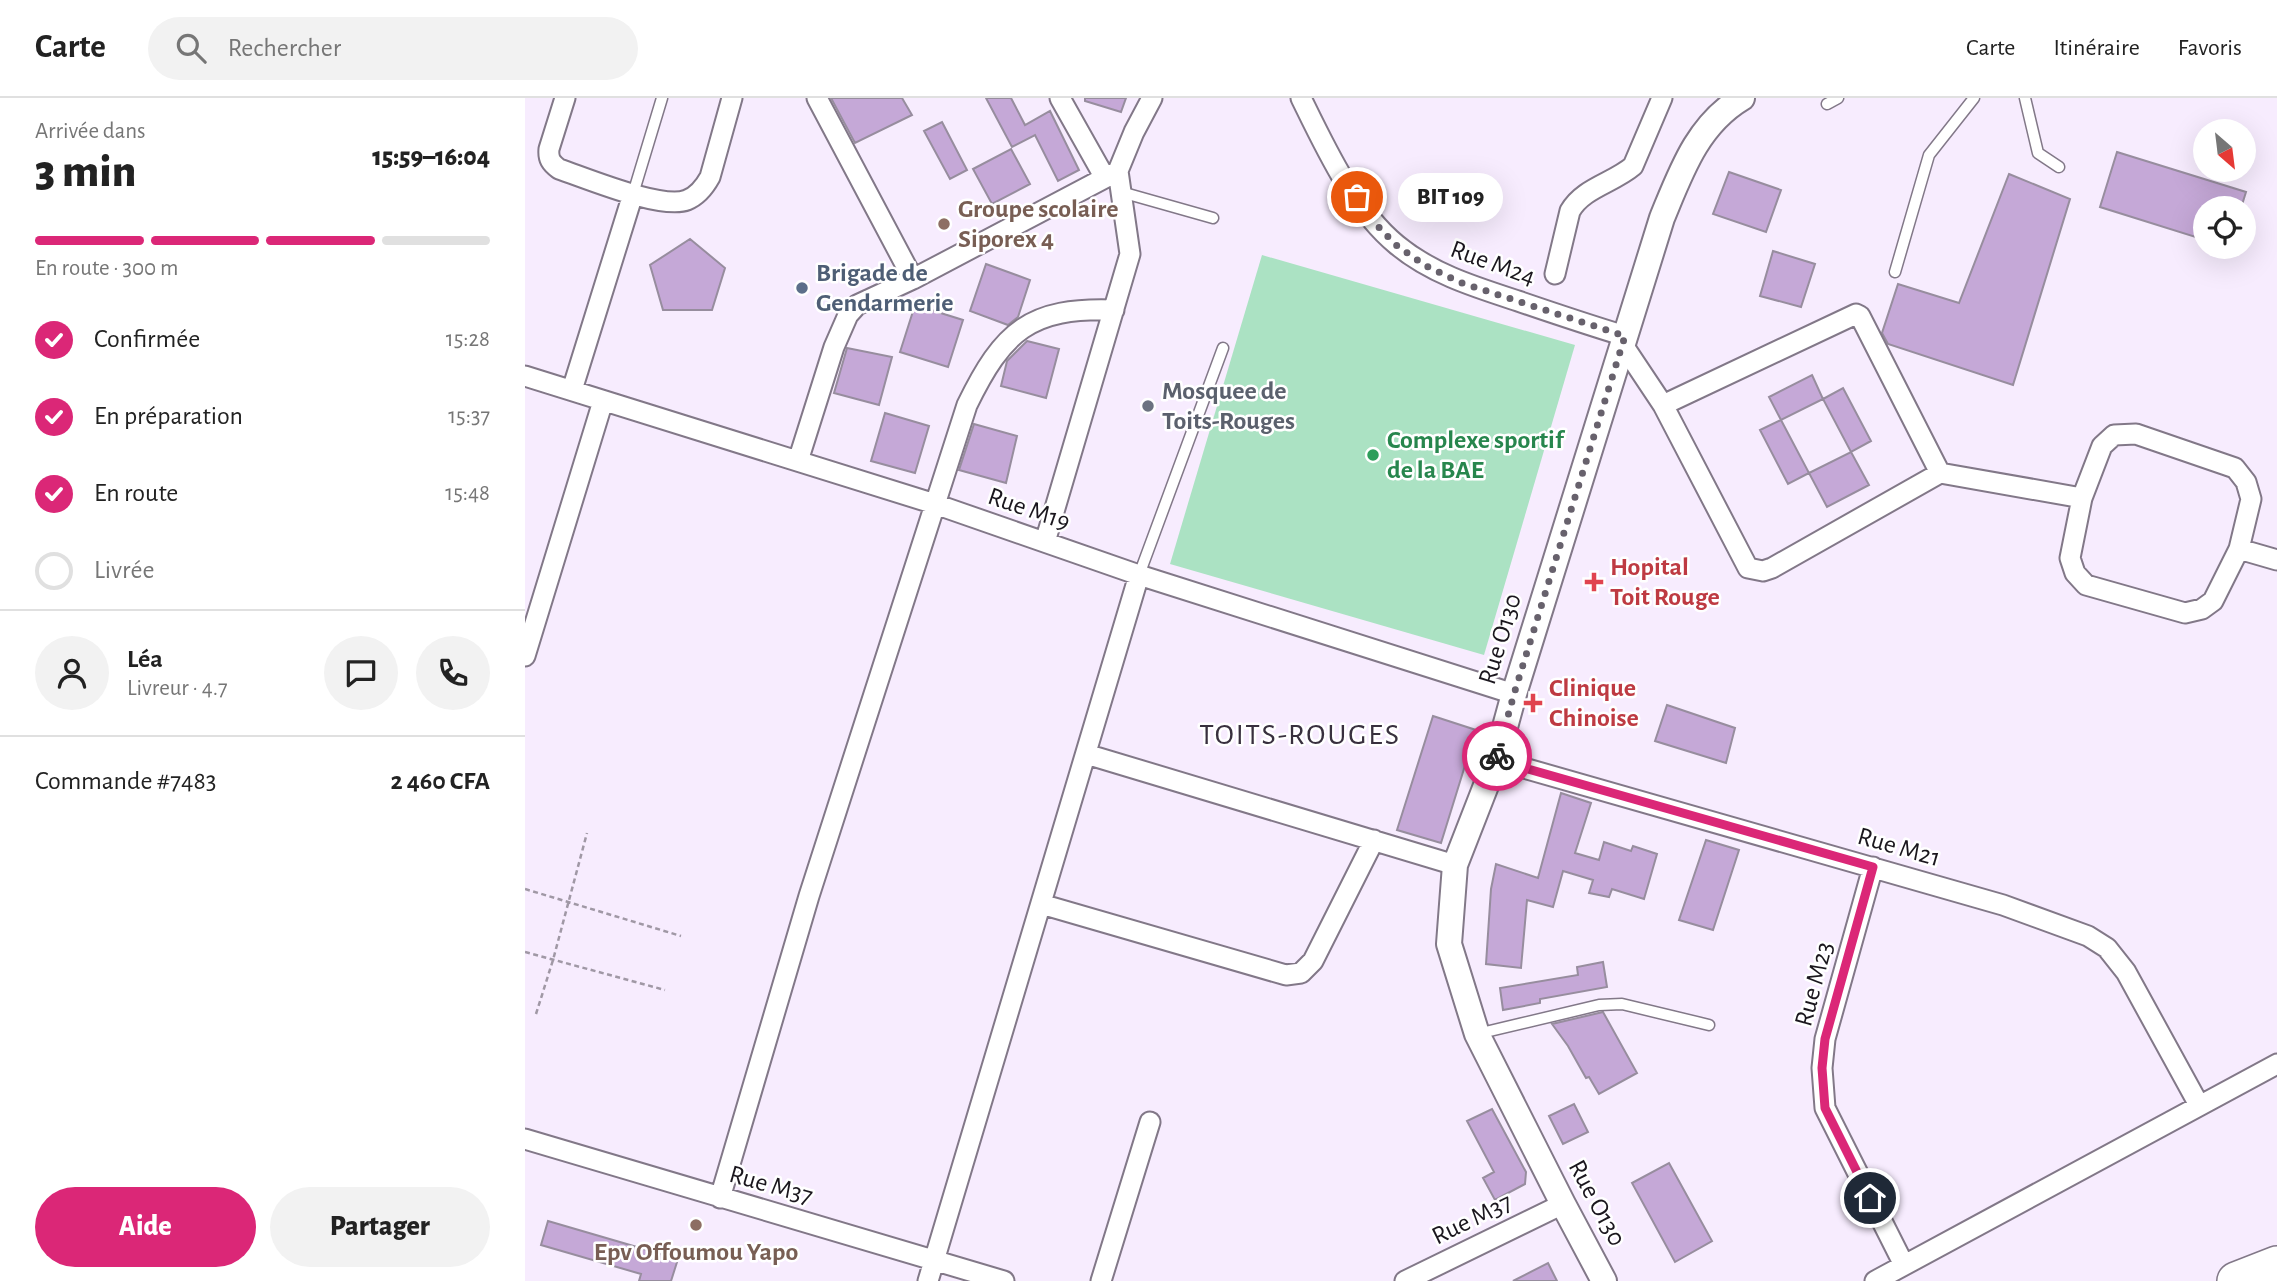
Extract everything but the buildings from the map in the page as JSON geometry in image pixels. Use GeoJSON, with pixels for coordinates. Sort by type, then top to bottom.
{"type":"FeatureCollection","features":[{"type":"Feature","properties":{"kind":"highway"},"geometry":{"type":"LineString","coordinates":[[2237,1281],[2277,1265]]}},
{"type":"Feature","properties":{"kind":"street"},"geometry":{"type":"LineString","coordinates":[[565,98],[549,149],[552,163],[559,169],[633,194],[671,203],[687,201],[698,193],[710,177],[732,98]]}},
{"type":"Feature","properties":{"kind":"street"},"geometry":{"type":"LineString","coordinates":[[817,98],[913,279]]}},
{"type":"Feature","properties":{"kind":"street"},"geometry":{"type":"LineString","coordinates":[[1045,542],[1130,254],[1120,192],[1060,98]]}},
{"type":"Feature","properties":{"kind":"street"},"geometry":{"type":"LineString","coordinates":[[798,461],[834,346],[848,315],[857,306],[1111,174],[1152,98]]}},
{"type":"Feature","properties":{"kind":"street","name":"Rue M24"},"geometry":{"type":"LineString","coordinates":[[1301,98],[1334,162],[1371,219],[1396,245],[1426,266],[1462,283],[1624,341]]}},
{"type":"Feature","properties":{"kind":"street"},"geometry":{"type":"LineString","coordinates":[[1555,274],[1574,203],[1633,166],[1662,98]]}},
{"type":"Feature","properties":{"kind":"street","name":"Rue O130"},"geometry":{"type":"LineString","coordinates":[[1604,1281],[1477,1034],[1449,944],[1455,865],[1496,760],[1514,694],[1662,218],[1690,152],[1717,116],[1737,99]]}},
{"type":"Feature","properties":{"kind":"street"},"geometry":{"type":"LineString","coordinates":[[572,390],[633,194]]}},
{"type":"Feature","properties":{"kind":"street"},"geometry":{"type":"LineString","coordinates":[[720,1198],[814,883],[967,405],[992,362],[1011,337],[1039,318],[1062,312],[1114,310]]}},
{"type":"Feature","properties":{"kind":"street"},"geometry":{"type":"LineString","coordinates":[[1663,405],[1856,314],[1860,316],[1941,473]]}},
{"type":"Feature","properties":{"kind":"street"},"geometry":{"type":"LineString","coordinates":[[1624,341],[1663,405],[1748,568],[1763,572],[1772,568],[1941,473],[2082,498]]}},
{"type":"Feature","properties":{"kind":"street","name":"Rue M19"},"geometry":{"type":"LineString","coordinates":[[525,376],[935,504],[1139,575],[1514,694]]}},
{"type":"Feature","properties":{"kind":"street"},"geometry":{"type":"LineString","coordinates":[[525,656],[603,401]]}},
{"type":"Feature","properties":{"kind":"street"},"geometry":{"type":"LineString","coordinates":[[2136,434],[2235,468],[2246,482],[2251,499],[2239,549],[2213,601],[2202,609],[2185,613],[2086,585],[2075,573],[2070,558],[2082,498],[2102,446],[2114,435],[2136,434]]}},
{"type":"Feature","properties":{"kind":"street"},"geometry":{"type":"LineString","coordinates":[[2239,549],[2277,560]]}},
{"type":"Feature","properties":{"kind":"street"},"geometry":{"type":"LineString","coordinates":[[928,1281],[1139,575]]}},
{"type":"Feature","properties":{"kind":"street"},"geometry":{"type":"LineString","coordinates":[[1086,754],[1455,865]]}},
{"type":"Feature","properties":{"kind":"street","name":"Rue M21"},"geometry":{"type":"LineString","coordinates":[[1496,760],[2003,905],[2088,936],[2107,948],[2126,972],[2199,1105]]}},
{"type":"Feature","properties":{"kind":"street"},"geometry":{"type":"LineString","coordinates":[[1041,904],[1286,975],[1301,973],[1313,961],[1374,841]]}},
{"type":"Feature","properties":{"kind":"street","name":"Rue M23"},"geometry":{"type":"LineString","coordinates":[[1873,867],[1825,1039],[1822,1068],[1825,1108],[1904,1265]]}},
{"type":"Feature","properties":{"kind":"street"},"geometry":{"type":"LineString","coordinates":[[1875,1281],[2277,1064]]}},
{"type":"Feature","properties":{"kind":"street"},"geometry":{"type":"LineString","coordinates":[[1101,1281],[1150,1122]]}},
{"type":"Feature","properties":{"kind":"street","name":"Rue M37"},"geometry":{"type":"LineString","coordinates":[[525,1139],[1004,1281]]}},
{"type":"Feature","properties":{"kind":"street","name":"Rue M37"},"geometry":{"type":"LineString","coordinates":[[1405,1281],[1563,1204]]}},
{"type":"Feature","properties":{"kind":"lane"},"geometry":{"type":"LineString","coordinates":[[633,194],[662,98]]}},
{"type":"Feature","properties":{"kind":"lane"},"geometry":{"type":"LineString","coordinates":[[1827,104],[1838,98]]}},
{"type":"Feature","properties":{"kind":"lane"},"geometry":{"type":"LineString","coordinates":[[1895,272],[1929,155],[1974,98]]}},
{"type":"Feature","properties":{"kind":"lane"},"geometry":{"type":"LineString","coordinates":[[2025,98],[2038,153],[2059,167]]}},
{"type":"Feature","properties":{"kind":"lane"},"geometry":{"type":"LineString","coordinates":[[1120,192],[1213,218]]}},
{"type":"Feature","properties":{"kind":"lane"},"geometry":{"type":"LineString","coordinates":[[1139,575],[1223,348]]}},
{"type":"Feature","properties":{"kind":"lane"},"geometry":{"type":"LineString","coordinates":[[1477,1034],[1599,1005],[1622,1004],[1709,1025]]}},
{"type":"Feature","properties":{"kind":"path"},"geometry":{"type":"LineString","coordinates":[[536,1014],[587,833]]}},
{"type":"Feature","properties":{"kind":"path"},"geometry":{"type":"LineString","coordinates":[[525,889],[681,936]]}},
{"type":"Feature","properties":{"kind":"path"},"geometry":{"type":"LineString","coordinates":[[525,952],[665,990]]}},
{"type":"Feature","properties":{"kind":"green space","name":"Complexe sportif de la BAE"},"geometry":{"type":"Polygon","coordinates":[[[1262,255],[1575,345],[1484,655],[1170,564],[1262,255]]]}},
{"type":"Feature","properties":{"kind":"way so far"},"geometry":{"type":"LineString","coordinates":[[1357,197],[1371,219],[1396,245],[1426,266],[1462,283],[1625,336],[1497,756]]}},
{"type":"Feature","properties":{"kind":"place","name":"BIT 109"},"geometry":{"type":"Point","coordinates":[1357,197]}},
{"type":"Feature","properties":{"kind":"place","name":"Groupe scolaire Siporex 4"},"geometry":{"type":"Point","coordinates":[944,224]}},
{"type":"Feature","properties":{"kind":"place","name":"Brigade de Gendarmerie"},"geometry":{"type":"Point","coordinates":[802,288]}},
{"type":"Feature","properties":{"kind":"place","name":"Mosquee de Toits-Rouges"},"geometry":{"type":"Point","coordinates":[1148,406]}},
{"type":"Feature","properties":{"kind":"place","name":"Complexe sportif de la BAE"},"geometry":{"type":"Point","coordinates":[1373,455]}},
{"type":"Feature","properties":{"kind":"place","name":"Hopital Toit Rouge"},"geometry":{"type":"Point","coordinates":[1594,582]}},
{"type":"Feature","properties":{"kind":"place","name":"Clinique Chinoise"},"geometry":{"type":"Point","coordinates":[1533,703]}},
{"type":"Feature","properties":{"kind":"place","name":"Epv Offoumou Yapo"},"geometry":{"type":"Point","coordinates":[696,1225]}},
{"type":"Feature","properties":{"kind":"district","name":"TOITS-ROUGES"},"geometry":{"type":"Point","coordinates":[1300,735]}},
{"type":"Feature","properties":{"kind":"route"},"geometry":{"type":"LineString","coordinates":[[1497,756],[1496,760],[1873,867],[1825,1039],[1822,1068],[1825,1108],[1870,1198]]}}]}
